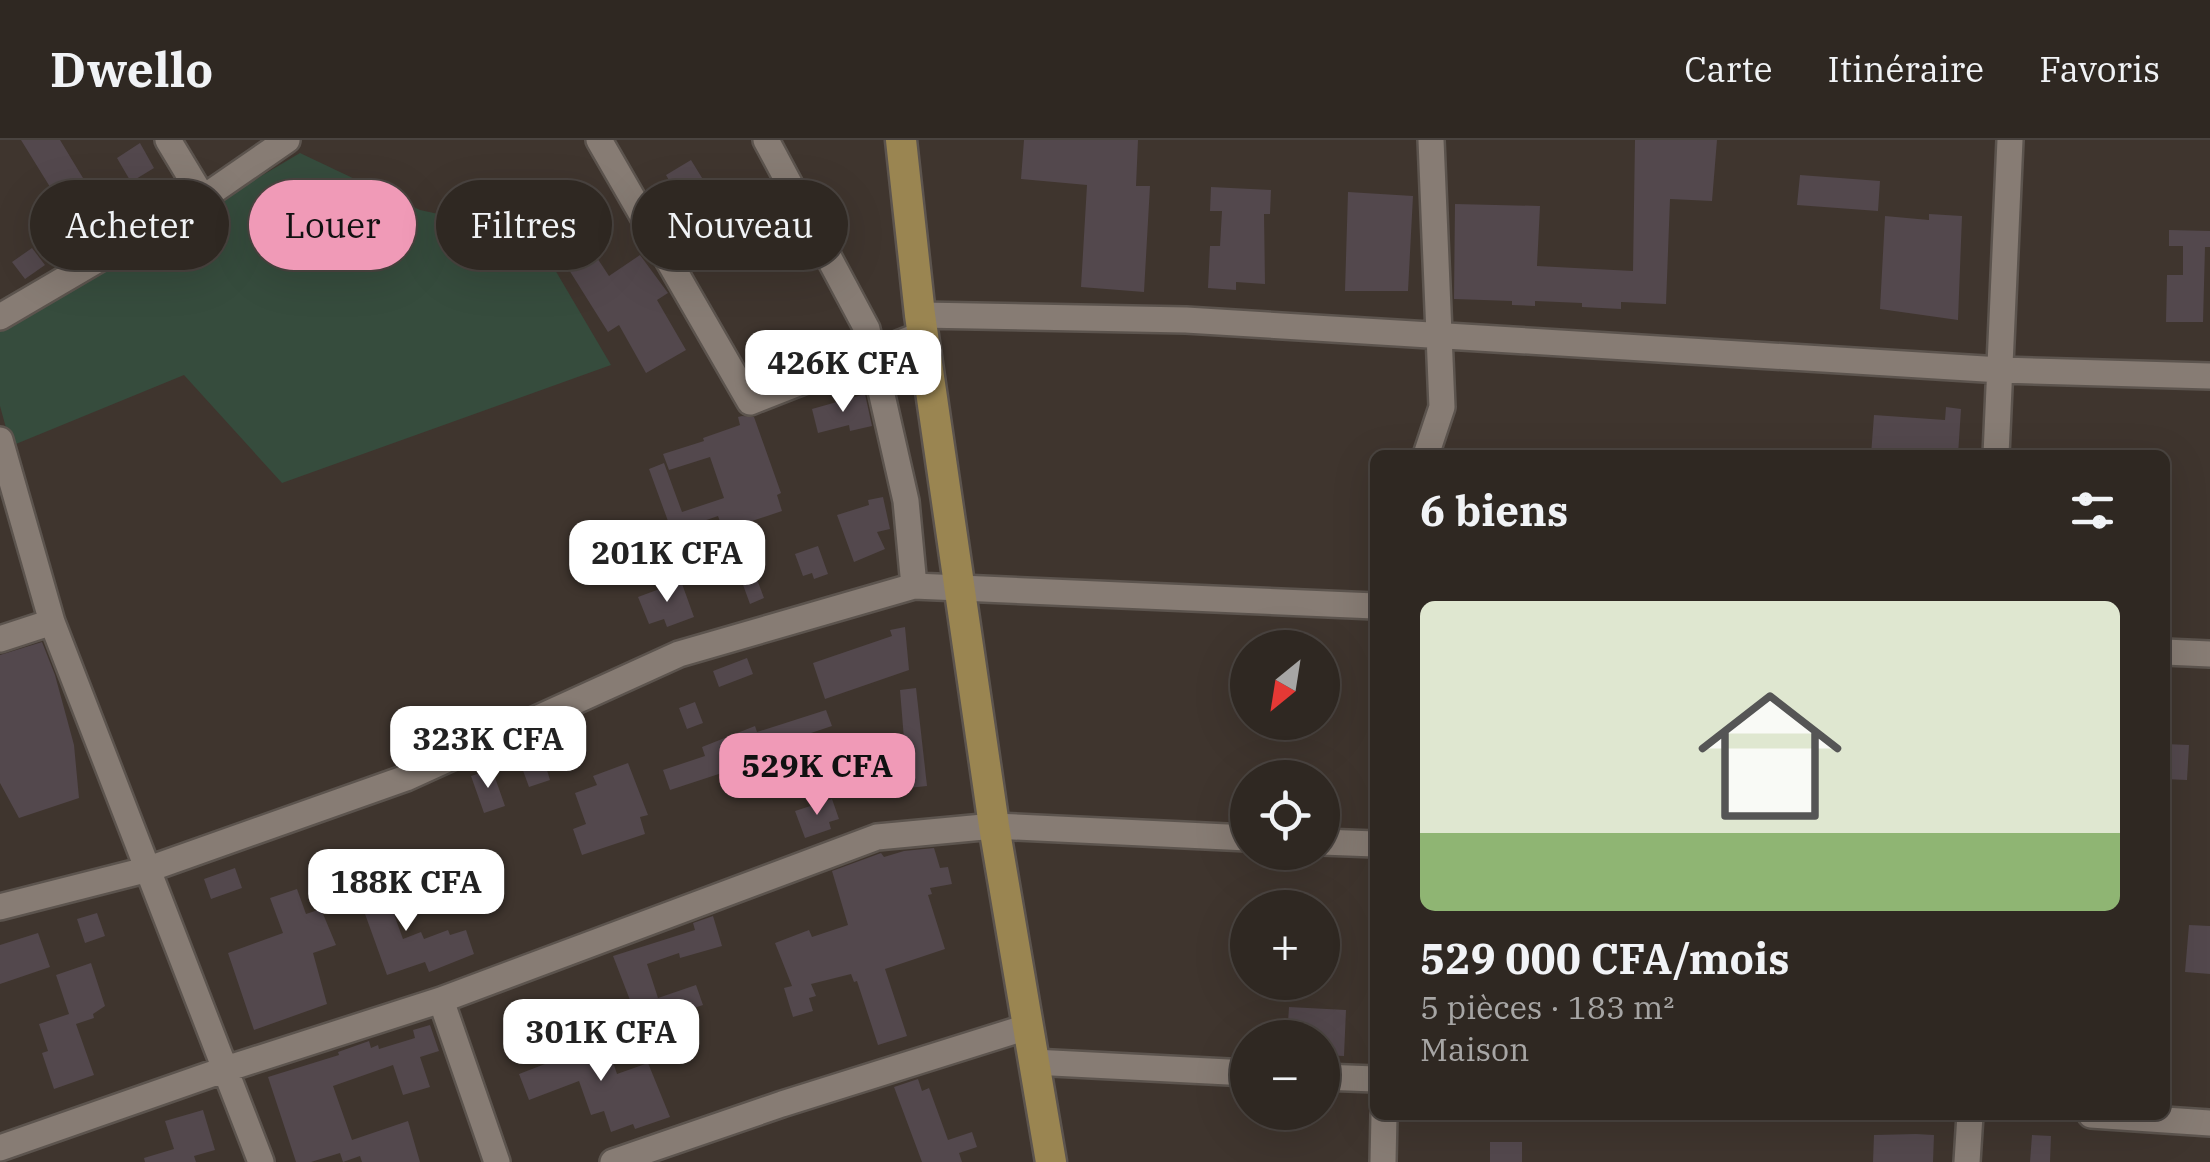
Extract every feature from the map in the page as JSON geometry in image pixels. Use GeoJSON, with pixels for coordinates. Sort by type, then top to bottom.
{"type":"FeatureCollection","features":[{"type":"Feature","properties":{"kind":"main road"},"geometry":{"type":"LineString","coordinates":[[901,140],[921,325],[994,826],[1051,1162]]}},
{"type":"Feature","properties":{"kind":"street"},"geometry":{"type":"LineString","coordinates":[[168,140],[192,180]]}},
{"type":"Feature","properties":{"kind":"street"},"geometry":{"type":"LineString","coordinates":[[229,180],[288,140]]}},
{"type":"Feature","properties":{"kind":"street"},"geometry":{"type":"LineString","coordinates":[[598,140],[750,402],[873,354],[921,325],[1186,320],[2001,370],[2210,376]]}},
{"type":"Feature","properties":{"kind":"street"},"geometry":{"type":"LineString","coordinates":[[766,140],[867,329],[906,502],[914,586]]}},
{"type":"Feature","properties":{"kind":"street"},"geometry":{"type":"LineString","coordinates":[[1428,450],[1442,406],[1431,140]]}},
{"type":"Feature","properties":{"kind":"street"},"geometry":{"type":"LineString","coordinates":[[1996,450],[2010,140]]}},
{"type":"Feature","properties":{"kind":"street"},"geometry":{"type":"LineString","coordinates":[[0,317],[80,270]]}},
{"type":"Feature","properties":{"kind":"street"},"geometry":{"type":"LineString","coordinates":[[0,440],[52,622],[261,1162]]}},
{"type":"Feature","properties":{"kind":"street"},"geometry":{"type":"LineString","coordinates":[[0,907],[149,869],[406,778],[679,654],[914,586],[1370,606]]}},
{"type":"Feature","properties":{"kind":"street"},"geometry":{"type":"LineString","coordinates":[[0,639],[52,622]]}},
{"type":"Feature","properties":{"kind":"street"},"geometry":{"type":"LineString","coordinates":[[2170,652],[2210,654]]}},
{"type":"Feature","properties":{"kind":"street"},"geometry":{"type":"LineString","coordinates":[[0,1148],[31,1150],[226,1069],[441,1000],[878,837],[994,826],[1230,837]]}},
{"type":"Feature","properties":{"kind":"street"},"geometry":{"type":"LineString","coordinates":[[1340,843],[1370,844]]}},
{"type":"Feature","properties":{"kind":"street"},"geometry":{"type":"LineString","coordinates":[[441,1000],[497,1162]]}},
{"type":"Feature","properties":{"kind":"street"},"geometry":{"type":"LineString","coordinates":[[612,1162],[1027,1027]]}},
{"type":"Feature","properties":{"kind":"street"},"geometry":{"type":"LineString","coordinates":[[1034,1062],[1230,1072]]}},
{"type":"Feature","properties":{"kind":"street"},"geometry":{"type":"LineString","coordinates":[[1340,1077],[1370,1079]]}},
{"type":"Feature","properties":{"kind":"street"},"geometry":{"type":"LineString","coordinates":[[1383,1162],[1384,1120]]}},
{"type":"Feature","properties":{"kind":"street"},"geometry":{"type":"LineString","coordinates":[[1967,1162],[1970,1120]]}},
{"type":"Feature","properties":{"kind":"street"},"geometry":{"type":"LineString","coordinates":[[2165,1120],[2210,1123]]}},
{"type":"Feature","properties":{"kind":"green space"},"geometry":{"type":"Polygon","coordinates":[[[300,153],[357,180],[254,180],[300,153]]]}},
{"type":"Feature","properties":{"kind":"green space"},"geometry":{"type":"Polygon","coordinates":[[[249,183],[249,270],[416,270],[416,208],[436,213],[436,270],[555,270],[611,365],[282,483],[184,375],[11,446],[0,406],[0,330],[102,270],[229,270],[229,195],[249,183]]]}},
{"type":"Feature","properties":{"kind":"building"},"geometry":{"type":"Polygon","coordinates":[[[21,140],[60,140],[83,178],[46,180],[21,140]]]}},
{"type":"Feature","properties":{"kind":"building"},"geometry":{"type":"Polygon","coordinates":[[[1024,140],[1138,140],[1136,186],[1150,186],[1144,292],[1081,287],[1087,185],[1021,179],[1024,140]]]}},
{"type":"Feature","properties":{"kind":"building"},"geometry":{"type":"Polygon","coordinates":[[[1635,140],[1717,140],[1712,201],[1670,199],[1666,304],[1621,302],[1621,309],[1582,307],[1582,303],[1535,301],[1535,306],[1512,305],[1512,301],[1454,299],[1455,204],[1540,206],[1537,266],[1633,271],[1635,140]]]}},
{"type":"Feature","properties":{"kind":"building"},"geometry":{"type":"Polygon","coordinates":[[[140,143],[154,168],[130,180],[117,158],[140,143]]]}},
{"type":"Feature","properties":{"kind":"building"},"geometry":{"type":"Polygon","coordinates":[[[691,160],[703,180],[669,180],[666,175],[691,160]]]}},
{"type":"Feature","properties":{"kind":"building"},"geometry":{"type":"Polygon","coordinates":[[[1800,175],[1880,181],[1878,211],[1797,205],[1800,175]]]}},
{"type":"Feature","properties":{"kind":"building"},"geometry":{"type":"Polygon","coordinates":[[[1211,187],[1271,190],[1270,214],[1264,214],[1265,284],[1236,282],[1236,290],[1208,288],[1210,246],[1220,246],[1222,211],[1210,211],[1211,187]]]}},
{"type":"Feature","properties":{"kind":"building"},"geometry":{"type":"Polygon","coordinates":[[[1348,192],[1413,196],[1408,291],[1345,291],[1348,192]]]}},
{"type":"Feature","properties":{"kind":"building"},"geometry":{"type":"Polygon","coordinates":[[[1929,214],[1962,216],[1958,320],[1880,309],[1885,216],[1929,220],[1929,214]]]}},
{"type":"Feature","properties":{"kind":"building"},"geometry":{"type":"Polygon","coordinates":[[[2169,230],[2210,231],[2210,247],[2205,247],[2203,322],[2166,322],[2167,275],[2183,275],[2183,246],[2169,246],[2169,230]]]}},
{"type":"Feature","properties":{"kind":"building"},"geometry":{"type":"Polygon","coordinates":[[[30,249],[30,270],[38,270],[25,279],[12,262],[30,249]]]}},
{"type":"Feature","properties":{"kind":"building"},"geometry":{"type":"Polygon","coordinates":[[[632,260],[632,270],[651,270],[668,293],[657,300],[686,350],[646,373],[619,325],[608,332],[569,270],[605,270],[609,276],[632,260]]]}},
{"type":"Feature","properties":{"kind":"building"},"geometry":{"type":"Polygon","coordinates":[[[865,394],[872,426],[850,431],[849,425],[818,433],[812,409],[865,394]]]}},
{"type":"Feature","properties":{"kind":"building"},"geometry":{"type":"Polygon","coordinates":[[[1946,407],[1961,409],[1958,450],[1871,450],[1874,415],[1945,420],[1946,407]]]}},
{"type":"Feature","properties":{"kind":"building"},"geometry":{"type":"Polygon","coordinates":[[[738,417],[754,417],[781,493],[777,495],[782,511],[737,526],[764,598],[750,604],[718,516],[672,532],[649,469],[664,463],[682,512],[724,498],[710,457],[669,470],[663,454],[740,425],[738,417]]]}},
{"type":"Feature","properties":{"kind":"building"},"geometry":{"type":"Polygon","coordinates":[[[883,497],[890,529],[877,532],[885,549],[854,562],[837,515],[883,497]]]}},
{"type":"Feature","properties":{"kind":"building"},"geometry":{"type":"Polygon","coordinates":[[[818,546],[828,574],[814,579],[812,573],[803,576],[795,554],[818,546]]]}},
{"type":"Feature","properties":{"kind":"building"},"geometry":{"type":"Polygon","coordinates":[[[681,581],[694,617],[667,627],[664,619],[649,624],[638,597],[681,581]]]}},
{"type":"Feature","properties":{"kind":"building"},"geometry":{"type":"Polygon","coordinates":[[[905,627],[909,670],[825,699],[813,663],[892,636],[890,630],[905,627]]]}},
{"type":"Feature","properties":{"kind":"building"},"geometry":{"type":"Polygon","coordinates":[[[42,642],[74,745],[79,798],[19,818],[0,783],[0,655],[42,642]]]}},
{"type":"Feature","properties":{"kind":"building"},"geometry":{"type":"Polygon","coordinates":[[[747,658],[753,674],[719,687],[713,671],[747,658]]]}},
{"type":"Feature","properties":{"kind":"building"},"geometry":{"type":"Polygon","coordinates":[[[916,688],[927,786],[908,788],[900,690],[916,688]]]}},
{"type":"Feature","properties":{"kind":"building"},"geometry":{"type":"Polygon","coordinates":[[[695,702],[703,723],[687,729],[679,708],[695,702]]]}},
{"type":"Feature","properties":{"kind":"building"},"geometry":{"type":"Polygon","coordinates":[[[826,710],[832,726],[808,734],[814,748],[791,755],[793,760],[777,766],[770,748],[729,764],[731,770],[670,790],[663,770],[705,756],[702,747],[755,726],[757,732],[826,710]]]}},
{"type":"Feature","properties":{"kind":"building"},"geometry":{"type":"Polygon","coordinates":[[[2170,744],[2189,745],[2187,780],[2170,779],[2170,744]]]}},
{"type":"Feature","properties":{"kind":"building"},"geometry":{"type":"Polygon","coordinates":[[[543,757],[550,780],[529,787],[521,765],[543,757]]]}},
{"type":"Feature","properties":{"kind":"building"},"geometry":{"type":"Polygon","coordinates":[[[628,763],[648,815],[640,817],[645,834],[582,855],[573,829],[586,824],[575,793],[597,785],[593,776],[628,763]]]}},
{"type":"Feature","properties":{"kind":"building"},"geometry":{"type":"Polygon","coordinates":[[[492,769],[505,806],[484,813],[471,776],[492,769]]]}},
{"type":"Feature","properties":{"kind":"building"},"geometry":{"type":"Polygon","coordinates":[[[832,799],[839,819],[829,822],[831,829],[805,838],[795,811],[832,799]]]}},
{"type":"Feature","properties":{"kind":"building"},"geometry":{"type":"Polygon","coordinates":[[[934,848],[940,868],[948,867],[952,884],[930,888],[932,894],[928,895],[945,949],[885,969],[907,1036],[878,1045],[857,981],[851,974],[811,984],[816,996],[809,998],[813,1011],[793,1017],[784,988],[792,986],[775,943],[809,930],[812,937],[848,925],[832,871],[881,853],[884,857],[934,848]]]}},
{"type":"Feature","properties":{"kind":"building"},"geometry":{"type":"Polygon","coordinates":[[[235,868],[242,888],[211,899],[204,879],[235,868]]]}},
{"type":"Feature","properties":{"kind":"building"},"geometry":{"type":"Polygon","coordinates":[[[377,868],[403,939],[421,932],[424,939],[448,930],[450,935],[466,930],[474,954],[429,972],[425,962],[387,975],[360,900],[365,898],[357,876],[377,868]]]}},
{"type":"Feature","properties":{"kind":"building"},"geometry":{"type":"Polygon","coordinates":[[[297,889],[306,914],[321,909],[336,945],[313,953],[327,1004],[254,1030],[228,953],[283,933],[270,898],[297,889]]]}},
{"type":"Feature","properties":{"kind":"building"},"geometry":{"type":"Polygon","coordinates":[[[97,913],[105,936],[85,943],[77,919],[97,913]]]}},
{"type":"Feature","properties":{"kind":"building"},"geometry":{"type":"Polygon","coordinates":[[[713,916],[722,946],[680,958],[679,953],[647,964],[658,998],[696,985],[703,1005],[640,1026],[613,956],[695,930],[693,923],[713,916]]]}},
{"type":"Feature","properties":{"kind":"building"},"geometry":{"type":"Polygon","coordinates":[[[2189,925],[2210,926],[2210,974],[2185,972],[2189,925]]]}},
{"type":"Feature","properties":{"kind":"building"},"geometry":{"type":"Polygon","coordinates":[[[38,933],[50,967],[0,984],[0,945],[38,933]]]}},
{"type":"Feature","properties":{"kind":"building"},"geometry":{"type":"Polygon","coordinates":[[[91,963],[105,1006],[93,1014],[94,1018],[76,1024],[94,1075],[54,1089],[42,1053],[48,1051],[39,1024],[69,1014],[56,975],[91,963]]]}},
{"type":"Feature","properties":{"kind":"building"},"geometry":{"type":"Polygon","coordinates":[[[1289,1007],[1346,1010],[1344,1056],[1340,1056],[1340,1020],[1288,1020],[1289,1007]]]}},
{"type":"Feature","properties":{"kind":"building"},"geometry":{"type":"Polygon","coordinates":[[[430,1025],[439,1051],[420,1057],[430,1087],[403,1095],[393,1065],[333,1086],[352,1140],[408,1121],[420,1162],[362,1162],[360,1156],[343,1162],[340,1153],[311,1162],[296,1162],[268,1077],[339,1055],[338,1052],[369,1041],[371,1048],[378,1045],[379,1049],[415,1038],[413,1030],[430,1025]]]}},
{"type":"Feature","properties":{"kind":"building"},"geometry":{"type":"Polygon","coordinates":[[[586,1026],[596,1055],[609,1050],[617,1074],[648,1063],[670,1117],[635,1129],[633,1124],[611,1132],[604,1111],[591,1115],[579,1081],[529,1100],[519,1074],[571,1054],[564,1033],[586,1026]]]}},
{"type":"Feature","properties":{"kind":"building"},"geometry":{"type":"Polygon","coordinates":[[[918,1079],[922,1091],[929,1088],[948,1140],[972,1132],[977,1147],[959,1153],[962,1162],[922,1162],[894,1087],[918,1079]]]}},
{"type":"Feature","properties":{"kind":"building"},"geometry":{"type":"Polygon","coordinates":[[[203,1110],[215,1150],[194,1156],[196,1162],[145,1162],[144,1158],[174,1149],[165,1121],[203,1110]]]}},
{"type":"Feature","properties":{"kind":"building"},"geometry":{"type":"Polygon","coordinates":[[[1874,1135],[1934,1135],[1933,1162],[1873,1162],[1874,1135]]]}},
{"type":"Feature","properties":{"kind":"building"},"geometry":{"type":"Polygon","coordinates":[[[2032,1135],[2051,1136],[2050,1162],[2030,1162],[2032,1135]]]}},
{"type":"Feature","properties":{"kind":"building"},"geometry":{"type":"Polygon","coordinates":[[[1490,1142],[1522,1142],[1522,1162],[1490,1162],[1490,1142]]]}}]}
